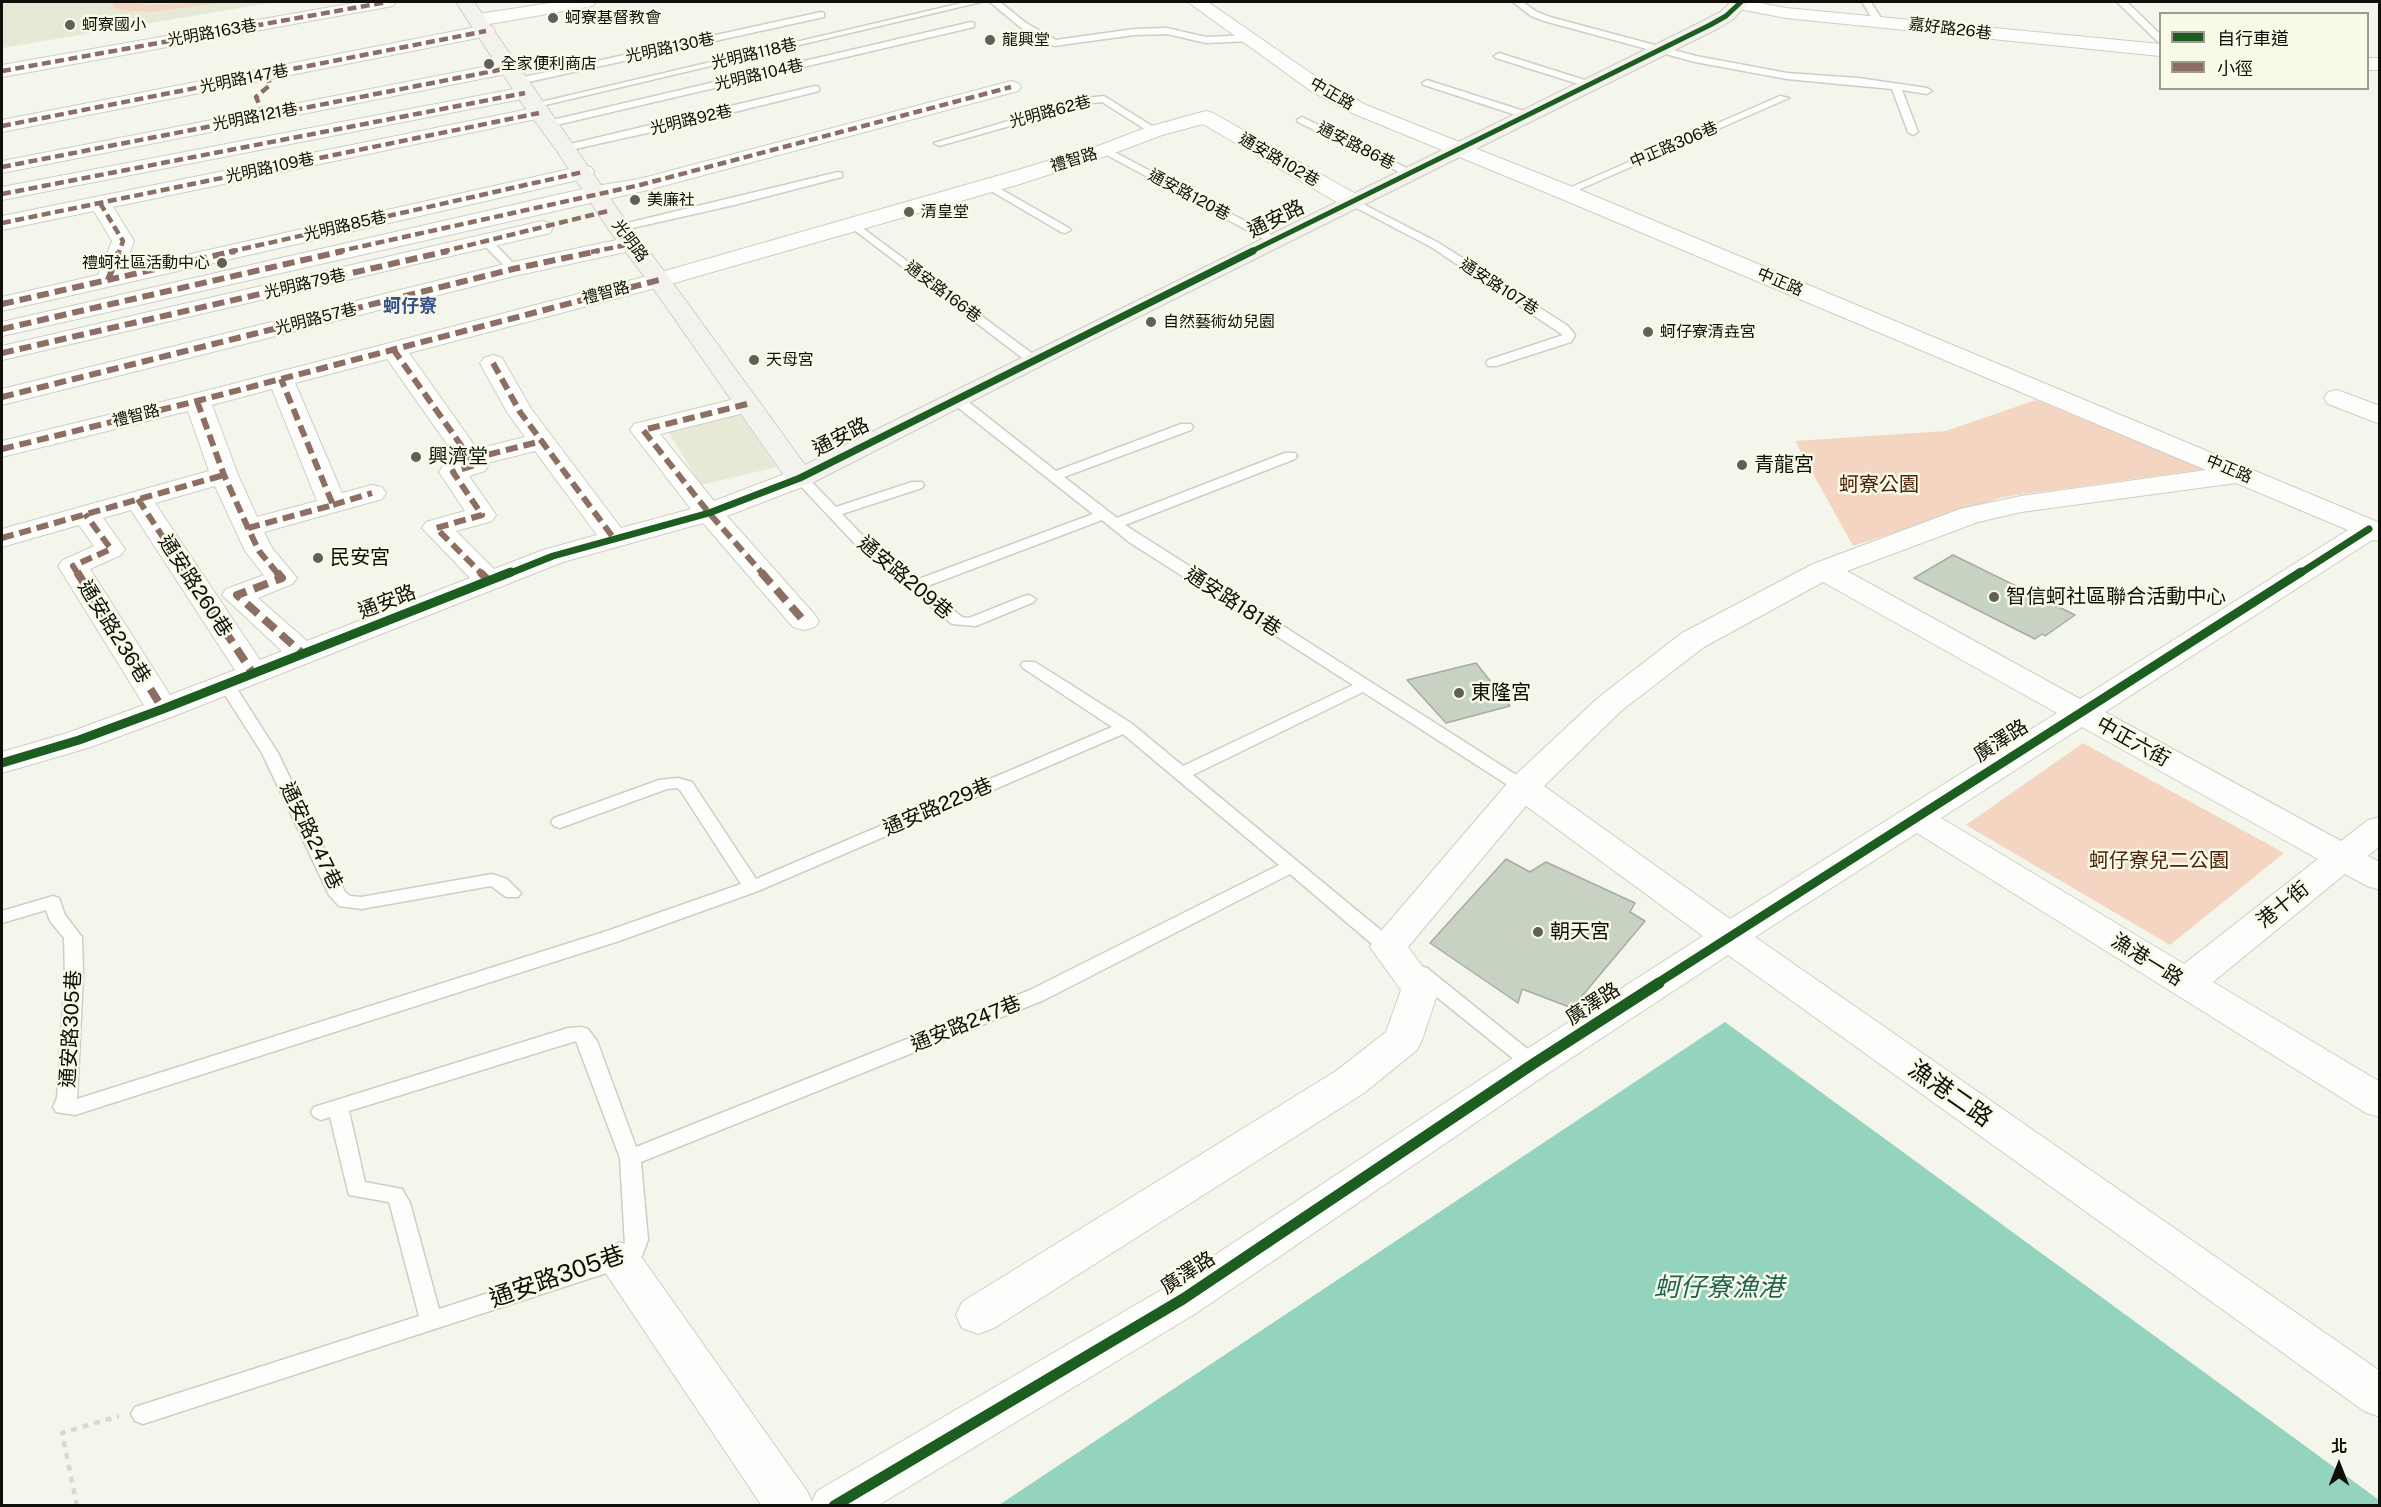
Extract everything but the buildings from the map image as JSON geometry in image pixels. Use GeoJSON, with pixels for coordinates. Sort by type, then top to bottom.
{"type":"FeatureCollection","features":[{"type":"Feature","properties":{"kind":"street","name":"光明路163巷"},"geometry":{"type":"LineString","coordinates":[[2,71],[387,2]]}},
{"type":"Feature","properties":{"kind":"street","name":"光明路147巷"},"geometry":{"type":"LineString","coordinates":[[2,126],[267,74],[477,18],[587,2]]}},
{"type":"Feature","properties":{"kind":"street","name":"中正路"},"geometry":{"type":"LineString","coordinates":[[1197,2],[1318,87],[1359,109],[1565,192],[2374,531]]}},
{"type":"Feature","properties":{"kind":"street","name":"通安路"},"geometry":{"type":"LineString","coordinates":[[2,763],[79,740],[163,709],[553,556],[709,513],[800,478],[1274,240],[1658,51],[1726,16],[1741,3]]}},
{"type":"Feature","properties":{"kind":"street","name":"嘉好路26巷"},"geometry":{"type":"LineString","coordinates":[[1741,3],[1786,13],[2159,50]]}},
{"type":"Feature","properties":{"kind":"street","name":"光明路"},"geometry":{"type":"LineString","coordinates":[[477,18],[613,219],[800,478]]}},
{"type":"Feature","properties":{"kind":"street"},"geometry":{"type":"LineString","coordinates":[[264,115],[256,97],[270,85],[267,74]]}},
{"type":"Feature","properties":{"kind":"street"},"geometry":{"type":"LineString","coordinates":[[613,219],[662,179],[1011,87]]}},
{"type":"Feature","properties":{"kind":"street","name":"光明路121巷"},"geometry":{"type":"LineString","coordinates":[[2,167],[264,115],[529,97]]}},
{"type":"Feature","properties":{"kind":"street"},"geometry":{"type":"LineString","coordinates":[[2,194],[529,97]]}},
{"type":"Feature","properties":{"kind":"street","name":"光明路109巷"},"geometry":{"type":"LineString","coordinates":[[2,223],[100,203],[529,97]]}},
{"type":"Feature","properties":{"kind":"street","name":"禮智路"},"geometry":{"type":"LineString","coordinates":[[2,449],[196,401],[659,280],[990,186],[1106,150],[1155,130],[1206,117]]}},
{"type":"Feature","properties":{"kind":"street","name":"通安路102巷"},"geometry":{"type":"LineString","coordinates":[[1206,117],[1353,202]]}},
{"type":"Feature","properties":{"kind":"street","name":"光明路85巷"},"geometry":{"type":"LineString","coordinates":[[2,304],[583,172]]}},
{"type":"Feature","properties":{"kind":"street"},"geometry":{"type":"LineString","coordinates":[[100,203],[123,241],[108,279]]}},
{"type":"Feature","properties":{"kind":"street","name":"光明路79巷"},"geometry":{"type":"LineString","coordinates":[[2,353],[487,242],[613,219]]}},
{"type":"Feature","properties":{"kind":"street","name":"光明路79巷"},"geometry":{"type":"LineString","coordinates":[[2,329],[613,219]]}},
{"type":"Feature","properties":{"kind":"street","name":"光明路57巷"},"geometry":{"type":"LineString","coordinates":[[2,397],[513,269],[613,219]]}},
{"type":"Feature","properties":{"kind":"street"},"geometry":{"type":"LineString","coordinates":[[393,350],[476,465],[453,472],[482,515],[436,528],[489,580]]}},
{"type":"Feature","properties":{"kind":"street"},"geometry":{"type":"LineString","coordinates":[[494,363],[520,412],[615,540]]}},
{"type":"Feature","properties":{"kind":"street"},"geometry":{"type":"LineString","coordinates":[[281,379],[333,505]]}},
{"type":"Feature","properties":{"kind":"street"},"geometry":{"type":"LineString","coordinates":[[2337,398],[2379,416]]}},
{"type":"Feature","properties":{"kind":"street"},"geometry":{"type":"LineString","coordinates":[[196,401],[224,475],[259,551],[282,578],[237,595],[303,654]]}},
{"type":"Feature","properties":{"kind":"street"},"geometry":{"type":"LineString","coordinates":[[747,404],[643,430],[709,513],[804,621]]}},
{"type":"Feature","properties":{"kind":"street"},"geometry":{"type":"LineString","coordinates":[[471,459],[542,441]]}},
{"type":"Feature","properties":{"kind":"street"},"geometry":{"type":"LineString","coordinates":[[978,1315],[1350,1082],[1403,1040],[1420,989],[1388,947],[1523,788],[1610,704],[1693,640],[1823,570],[1970,515],[2021,504],[2239,474]]}},
{"type":"Feature","properties":{"kind":"street"},"geometry":{"type":"LineString","coordinates":[[2,538],[224,475]]}},
{"type":"Feature","properties":{"kind":"street"},"geometry":{"type":"LineString","coordinates":[[248,528],[372,493]]}},
{"type":"Feature","properties":{"kind":"street","name":"通安路260巷"},"geometry":{"type":"LineString","coordinates":[[138,499],[239,678]]}},
{"type":"Feature","properties":{"kind":"street","name":"通安路236巷"},"geometry":{"type":"LineString","coordinates":[[85,514],[111,549],[73,566],[163,709]]}},
{"type":"Feature","properties":{"kind":"street","name":"廣澤路"},"geometry":{"type":"LineString","coordinates":[[834,1506],[1183,1299],[1533,1064],[1915,817],[2079,712],[2374,531]]}},
{"type":"Feature","properties":{"kind":"street","name":"中正六街"},"geometry":{"type":"LineString","coordinates":[[1823,570],[2379,878]]}},
{"type":"Feature","properties":{"kind":"street","name":"漁港二路"},"geometry":{"type":"LineString","coordinates":[[1523,788],[1729,937],[2379,1397]]}},
{"type":"Feature","properties":{"kind":"street","name":"漁港一路"},"geometry":{"type":"LineString","coordinates":[[1915,817],[2379,1102]]}},
{"type":"Feature","properties":{"kind":"street","name":"港十街"},"geometry":{"type":"LineString","coordinates":[[2186,983],[2379,828]]}},
{"type":"Feature","properties":{"kind":"street"},"geometry":{"type":"LineString","coordinates":[[620,1260],[790,1506]]}},
{"type":"Feature","properties":{"kind":"lane","name":"光明路118巷"},"geometry":{"type":"LineString","coordinates":[[529,97],[976,2]]}},
{"type":"Feature","properties":{"kind":"lane"},"geometry":{"type":"LineString","coordinates":[[994,2],[1023,25],[1054,43],[1134,32],[1167,31],[1206,40],[1251,38]]}},
{"type":"Feature","properties":{"kind":"lane"},"geometry":{"type":"LineString","coordinates":[[1518,2],[1534,14],[1547,19],[1658,51],[1787,76],[1858,81],[1928,91]]}},
{"type":"Feature","properties":{"kind":"lane"},"geometry":{"type":"LineString","coordinates":[[1867,2],[1878,21]]}},
{"type":"Feature","properties":{"kind":"lane"},"geometry":{"type":"LineString","coordinates":[[2122,2],[2159,38]]}},
{"type":"Feature","properties":{"kind":"lane","name":"光明路130巷"},"geometry":{"type":"LineString","coordinates":[[529,97],[821,15]]}},
{"type":"Feature","properties":{"kind":"lane","name":"光明路104巷"},"geometry":{"type":"LineString","coordinates":[[529,97],[971,25]]}},
{"type":"Feature","properties":{"kind":"lane"},"geometry":{"type":"LineString","coordinates":[[1499,56],[1588,84]]}},
{"type":"Feature","properties":{"kind":"lane"},"geometry":{"type":"LineString","coordinates":[[1427,83],[1526,115]]}},
{"type":"Feature","properties":{"kind":"lane"},"geometry":{"type":"LineString","coordinates":[[1896,87],[1913,132]]}},
{"type":"Feature","properties":{"kind":"lane","name":"光明路92巷"},"geometry":{"type":"LineString","coordinates":[[566,148],[815,89]]}},
{"type":"Feature","properties":{"kind":"lane","name":"中正路306巷"},"geometry":{"type":"LineString","coordinates":[[1565,192],[1784,98]]}},
{"type":"Feature","properties":{"kind":"lane","name":"光明路62巷"},"geometry":{"type":"LineString","coordinates":[[939,143],[1090,100],[1104,99],[1155,130]]}},
{"type":"Feature","properties":{"kind":"lane","name":"通安路86巷"},"geometry":{"type":"LineString","coordinates":[[1302,120],[1409,173]]}},
{"type":"Feature","properties":{"kind":"lane","name":"通安路120巷"},"geometry":{"type":"LineString","coordinates":[[1106,150],[1274,240]]}},
{"type":"Feature","properties":{"kind":"lane"},"geometry":{"type":"LineString","coordinates":[[613,219],[730,203],[838,175]]}},
{"type":"Feature","properties":{"kind":"lane"},"geometry":{"type":"LineString","coordinates":[[990,186],[1065,230]]}},
{"type":"Feature","properties":{"kind":"lane","name":"通安路107巷"},"geometry":{"type":"LineString","coordinates":[[1353,202],[1435,245],[1569,335],[1567,339],[1492,363]]}},
{"type":"Feature","properties":{"kind":"lane","name":"通安路166巷"},"geometry":{"type":"LineString","coordinates":[[853,224],[1033,360]]}},
{"type":"Feature","properties":{"kind":"lane"},"geometry":{"type":"LineString","coordinates":[[487,242],[513,269]]}},
{"type":"Feature","properties":{"kind":"lane","name":"通安路181巷"},"geometry":{"type":"LineString","coordinates":[[956,399],[1134,539],[1523,788]]}},
{"type":"Feature","properties":{"kind":"lane"},"geometry":{"type":"LineString","coordinates":[[1053,477],[1186,427]]}},
{"type":"Feature","properties":{"kind":"lane"},"geometry":{"type":"LineString","coordinates":[[913,586],[1290,456]]}},
{"type":"Feature","properties":{"kind":"lane","name":"通安路209巷"},"geometry":{"type":"LineString","coordinates":[[800,478],[860,541],[957,621],[971,623],[1029,599]]}},
{"type":"Feature","properties":{"kind":"lane"},"geometry":{"type":"LineString","coordinates":[[832,513],[917,485]]}},
{"type":"Feature","properties":{"kind":"lane"},"geometry":{"type":"LineString","coordinates":[[1029,665],[1125,727],[1388,947],[1533,1064]]}},
{"type":"Feature","properties":{"kind":"lane","name":"通安路247巷"},"geometry":{"type":"LineString","coordinates":[[239,678],[270,753],[338,895],[345,902],[361,903],[492,880],[501,883],[512,893]]}},
{"type":"Feature","properties":{"kind":"lane"},"geometry":{"type":"LineString","coordinates":[[1181,774],[1364,686]]}},
{"type":"Feature","properties":{"kind":"lane","name":"通安路229巷"},"geometry":{"type":"LineString","coordinates":[[752,887],[1125,727]]}},
{"type":"Feature","properties":{"kind":"lane"},"geometry":{"type":"LineString","coordinates":[[561,822],[665,784],[678,783],[686,786],[752,887]]}},
{"type":"Feature","properties":{"kind":"lane","name":"通安路247巷"},"geometry":{"type":"LineString","coordinates":[[630,1158],[1037,995],[1291,866]]}},
{"type":"Feature","properties":{"kind":"lane","name":"通安路305巷"},"geometry":{"type":"LineString","coordinates":[[2,917],[53,902],[56,917],[73,937],[74,976],[67,1098],[63,1107],[75,1107],[544,958],[752,887]]}},
{"type":"Feature","properties":{"kind":"lane","name":"通安路305巷"},"geometry":{"type":"LineString","coordinates":[[136,1414],[620,1260],[634,1250],[637,1240],[630,1158],[587,1041],[581,1035],[568,1035],[329,1109],[356,1189],[395,1195],[400,1203],[431,1320]]}},
{"type":"Feature","properties":{"kind":"path"},"geometry":{"type":"LineString","coordinates":[[77,1506],[62,1433],[136,1414]]}},
{"type":"Feature","properties":{"kind":"shaded area","name":"蚵寮國小"},"geometry":{"type":"Polygon","coordinates":[[[2,2],[276,2],[2,48],[2,2]]]}},
{"type":"Feature","properties":{"kind":"shaded area"},"geometry":{"type":"Polygon","coordinates":[[[738,411],[776,467],[701,485],[666,428],[738,411]]]}},
{"type":"Feature","properties":{"kind":"green space"},"geometry":{"type":"Polygon","coordinates":[[[110,2],[147,5],[227,2],[151,12],[122,10],[115,8],[110,2]]]}},
{"type":"Feature","properties":{"kind":"green space","name":"蚵寮公園"},"geometry":{"type":"Polygon","coordinates":[[[2036,400],[2205,469],[2003,497],[1853,546],[1795,441],[1946,431],[2036,400]]]}},
{"type":"Feature","properties":{"kind":"green space","name":"蚵仔寮兒二公園"},"geometry":{"type":"Polygon","coordinates":[[[2083,743],[2284,853],[2170,945],[1966,825],[2083,743]]]}},
{"type":"Feature","properties":{"kind":"water","name":"蚵仔寮漁港"},"geometry":{"type":"Polygon","coordinates":[[[1725,1022],[2379,1500],[2379,1505],[999,1505],[1725,1022]]]}},
{"type":"Feature","properties":{"kind":"marked path"},"geometry":{"type":"LineString","coordinates":[[2,71],[387,2]]}},
{"type":"Feature","properties":{"kind":"marked path"},"geometry":{"type":"LineString","coordinates":[[2,126],[486,31]]}},
{"type":"Feature","properties":{"kind":"marked path"},"geometry":{"type":"LineString","coordinates":[[2,167],[509,68]]}},
{"type":"Feature","properties":{"kind":"marked path"},"geometry":{"type":"LineString","coordinates":[[264,115],[256,97],[270,85],[267,74]]}},
{"type":"Feature","properties":{"kind":"marked path"},"geometry":{"type":"LineString","coordinates":[[2,329],[596,193],[640,185],[1011,87]]}},
{"type":"Feature","properties":{"kind":"marked path"},"geometry":{"type":"LineString","coordinates":[[2,194],[525,93]]}},
{"type":"Feature","properties":{"kind":"marked path"},"geometry":{"type":"LineString","coordinates":[[2,223],[539,113]]}},
{"type":"Feature","properties":{"kind":"marked path"},"geometry":{"type":"LineString","coordinates":[[2,304],[583,172]]}},
{"type":"Feature","properties":{"kind":"marked path"},"geometry":{"type":"LineString","coordinates":[[100,203],[123,241],[108,280]]}},
{"type":"Feature","properties":{"kind":"marked path"},"geometry":{"type":"LineString","coordinates":[[2,353],[487,242],[608,211]]}},
{"type":"Feature","properties":{"kind":"marked path"},"geometry":{"type":"LineString","coordinates":[[2,397],[513,269],[631,244]]}},
{"type":"Feature","properties":{"kind":"marked path"},"geometry":{"type":"LineString","coordinates":[[2,449],[197,401],[659,280]]}},
{"type":"Feature","properties":{"kind":"marked path"},"geometry":{"type":"LineString","coordinates":[[393,349],[475,465],[453,472],[482,515],[436,528],[489,581]]}},
{"type":"Feature","properties":{"kind":"marked path"},"geometry":{"type":"LineString","coordinates":[[493,363],[520,412],[615,540]]}},
{"type":"Feature","properties":{"kind":"marked path"},"geometry":{"type":"LineString","coordinates":[[248,528],[333,505],[281,379]]}},
{"type":"Feature","properties":{"kind":"marked path"},"geometry":{"type":"LineString","coordinates":[[197,401],[224,475],[259,551],[282,578],[237,595],[303,654]]}},
{"type":"Feature","properties":{"kind":"marked path"},"geometry":{"type":"LineString","coordinates":[[747,404],[643,430],[709,513],[804,621]]}},
{"type":"Feature","properties":{"kind":"marked path"},"geometry":{"type":"LineString","coordinates":[[471,459],[542,441]]}},
{"type":"Feature","properties":{"kind":"marked path"},"geometry":{"type":"LineString","coordinates":[[2,538],[224,475]]}},
{"type":"Feature","properties":{"kind":"marked path"},"geometry":{"type":"LineString","coordinates":[[333,505],[372,493]]}},
{"type":"Feature","properties":{"kind":"marked path"},"geometry":{"type":"LineString","coordinates":[[138,499],[252,672]]}},
{"type":"Feature","properties":{"kind":"marked path"},"geometry":{"type":"LineString","coordinates":[[85,514],[111,549],[73,566],[163,709]]}},
{"type":"Feature","properties":{"kind":"cycle path"},"geometry":{"type":"LineString","coordinates":[[2,763],[79,740],[163,709],[553,556],[709,513],[800,478],[1063,345],[1710,25],[1726,16],[1741,2]]}},
{"type":"Feature","properties":{"kind":"cycle path"},"geometry":{"type":"LineString","coordinates":[[834,1506],[1183,1299],[1533,1064],[2369,529]]}},
{"type":"Feature","properties":{"kind":"place","name":"蚵寮基督教會"},"geometry":{"type":"Point","coordinates":[553,18]}},
{"type":"Feature","properties":{"kind":"place","name":"蚵寮國小"},"geometry":{"type":"Point","coordinates":[70,25]}},
{"type":"Feature","properties":{"kind":"place","name":"龍興堂"},"geometry":{"type":"Point","coordinates":[990,40]}},
{"type":"Feature","properties":{"kind":"place","name":"全家便利商店"},"geometry":{"type":"Point","coordinates":[489,64]}},
{"type":"Feature","properties":{"kind":"place","name":"美廉社"},"geometry":{"type":"Point","coordinates":[635,200]}},
{"type":"Feature","properties":{"kind":"place","name":"清皇堂"},"geometry":{"type":"Point","coordinates":[909,212]}},
{"type":"Feature","properties":{"kind":"place","name":"禮蚵社區活動中心"},"geometry":{"type":"Point","coordinates":[222,263]}},
{"type":"Feature","properties":{"kind":"place","name":"自然藝術幼兒園"},"geometry":{"type":"Point","coordinates":[1151,322]}},
{"type":"Feature","properties":{"kind":"place","name":"蚵仔寮清垚宮"},"geometry":{"type":"Point","coordinates":[1648,332]}},
{"type":"Feature","properties":{"kind":"place","name":"天母宮"},"geometry":{"type":"Point","coordinates":[754,360]}},
{"type":"Feature","properties":{"kind":"place","name":"興濟堂"},"geometry":{"type":"Point","coordinates":[416,457]}},
{"type":"Feature","properties":{"kind":"place","name":"青龍宮"},"geometry":{"type":"Point","coordinates":[1742,465]}},
{"type":"Feature","properties":{"kind":"place","name":"民安宮"},"geometry":{"type":"Point","coordinates":[318,558]}},
{"type":"Feature","properties":{"kind":"place","name":"智信蚵社區聯合活動中心"},"geometry":{"type":"Point","coordinates":[1994,597]}},
{"type":"Feature","properties":{"kind":"place","name":"東隆宮"},"geometry":{"type":"Point","coordinates":[1459,693]}},
{"type":"Feature","properties":{"kind":"place","name":"朝天宮"},"geometry":{"type":"Point","coordinates":[1538,932]}},
{"type":"Feature","properties":{"kind":"district","name":"蚵仔寮"},"geometry":{"type":"Point","coordinates":[410,306]}}]}
